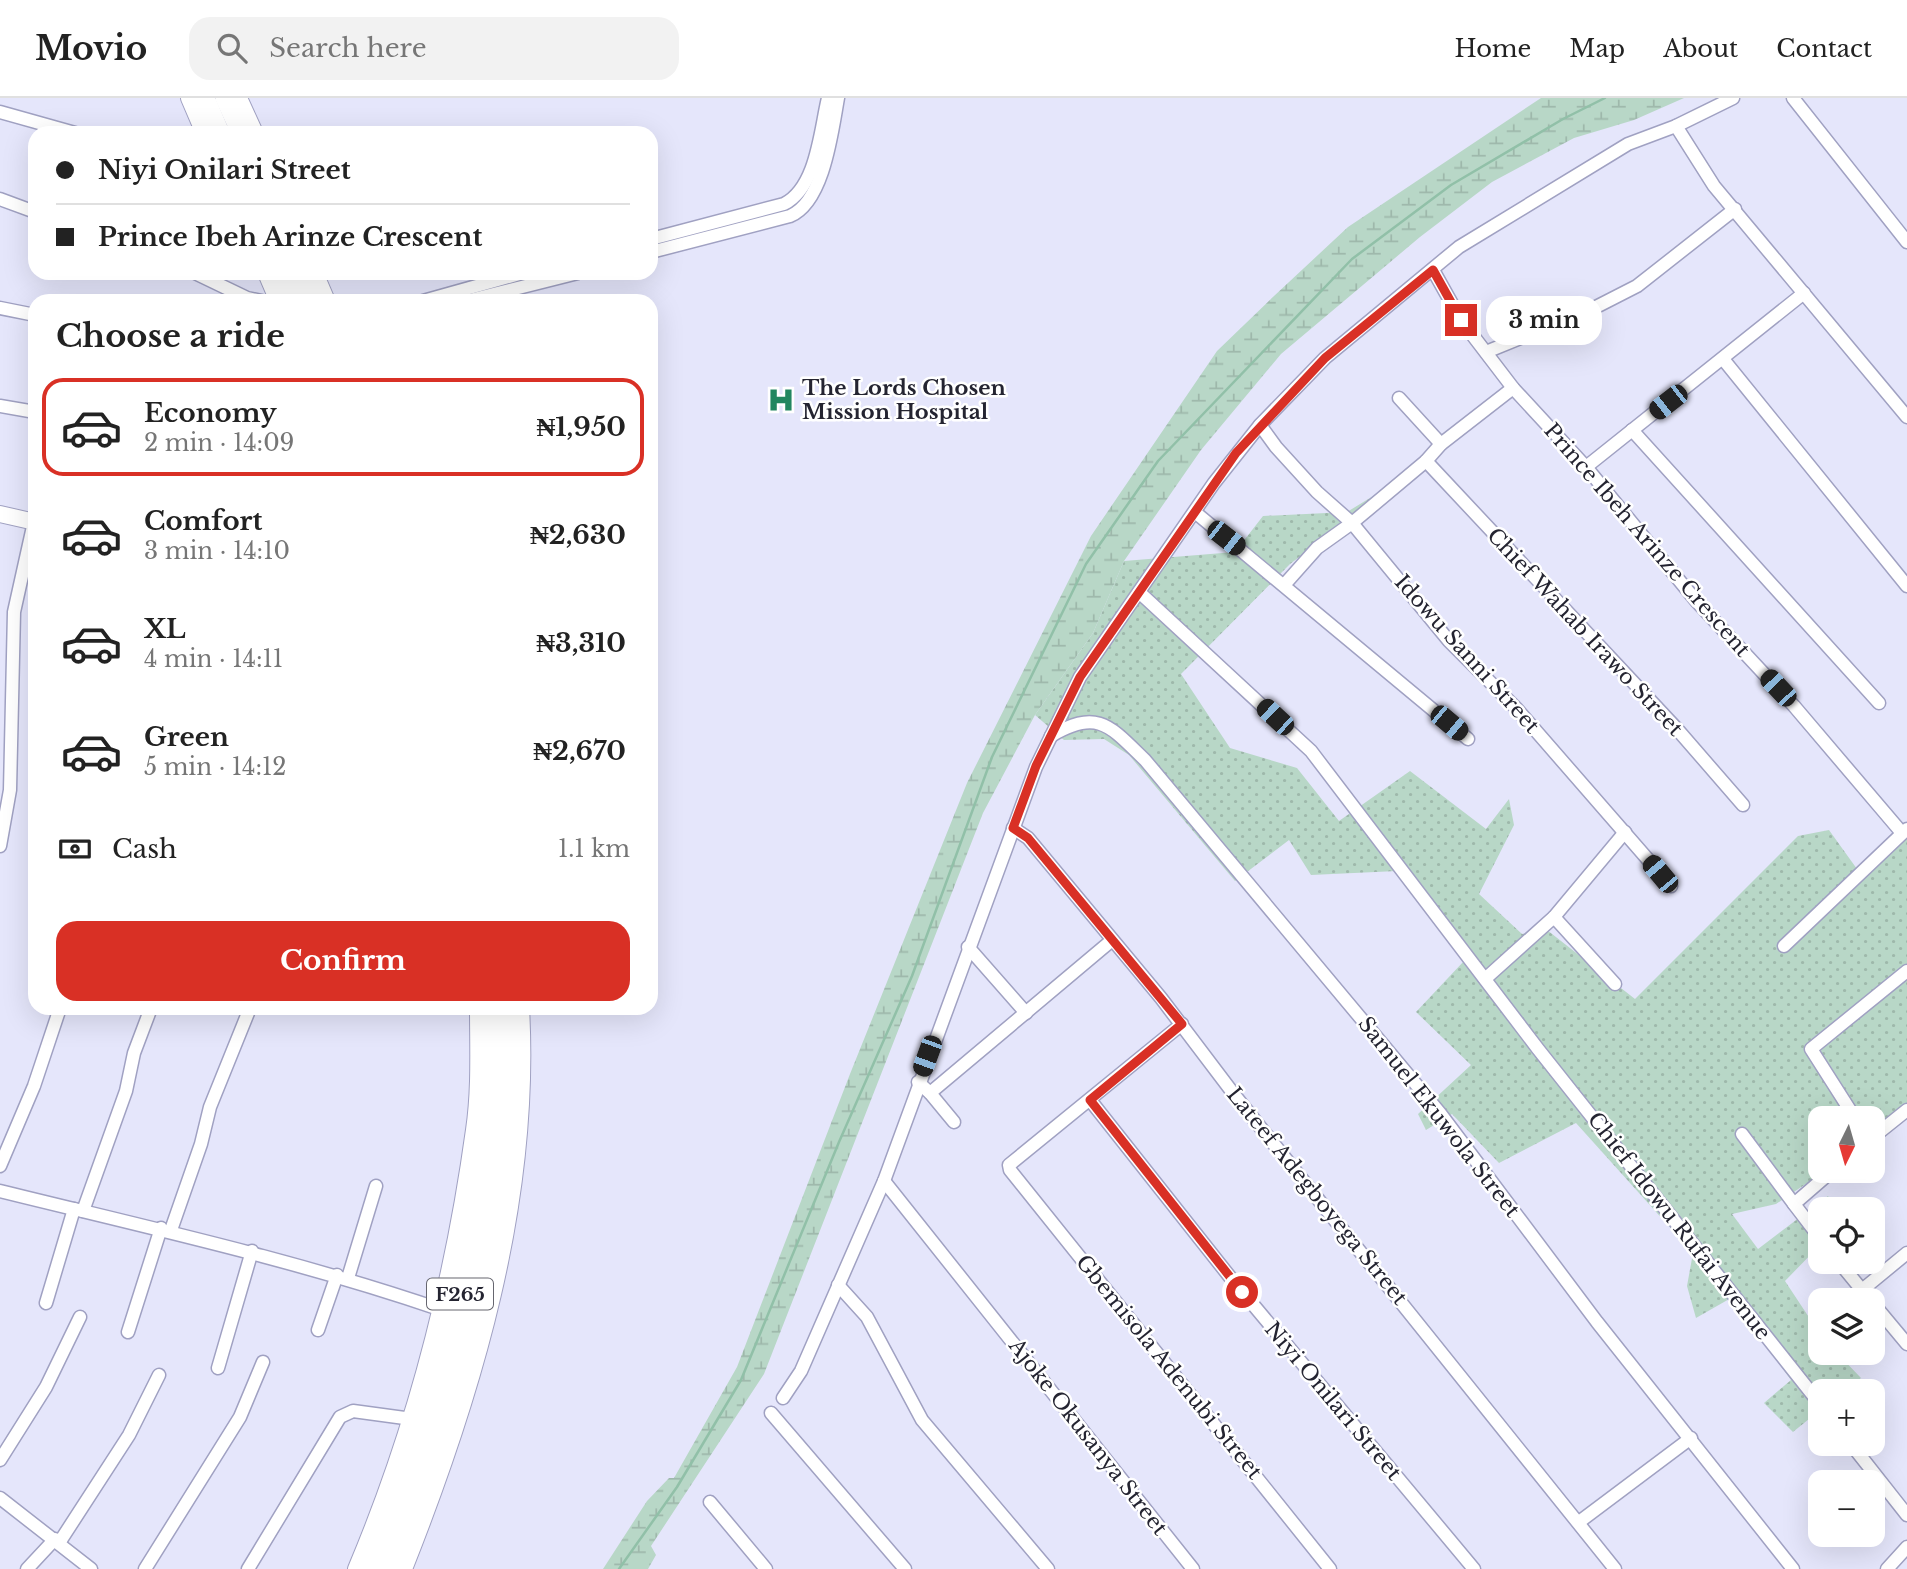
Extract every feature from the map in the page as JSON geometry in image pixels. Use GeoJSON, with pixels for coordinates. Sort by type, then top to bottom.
{"type":"FeatureCollection","features":[{"type":"Feature","properties":{"kind":"highway"},"geometry":{"type":"LineString","coordinates":[[205,98],[217,126]]}},
{"type":"Feature","properties":{"kind":"highway"},"geometry":{"type":"LineString","coordinates":[[225,98],[238,126]]}},
{"type":"Feature","properties":{"kind":"highway","name":"F265"},"geometry":{"type":"LineString","coordinates":[[371,1569],[423,1435],[468,1260],[481,1189],[490,1097],[492,1015]]}},
{"type":"Feature","properties":{"kind":"highway","name":"F265"},"geometry":{"type":"LineString","coordinates":[[390,1569],[456,1387],[485,1264],[506,1122],[509,1015]]}},
{"type":"Feature","properties":{"kind":"main road"},"geometry":{"type":"LineString","coordinates":[[189,98],[201,126]]}},
{"type":"Feature","properties":{"kind":"main road"},"geometry":{"type":"LineString","coordinates":[[239,98],[252,126]]}},
{"type":"Feature","properties":{"kind":"main road"},"geometry":{"type":"LineString","coordinates":[[0,514],[28,521]]}},
{"type":"Feature","properties":{"kind":"main road"},"geometry":{"type":"LineString","coordinates":[[356,1569],[412,1419],[442,1310],[465,1197],[475,1129],[478,1015]]}},
{"type":"Feature","properties":{"kind":"main road"},"geometry":{"type":"LineString","coordinates":[[404,1569],[462,1409],[502,1246],[520,1106],[521,1015]]}},
{"type":"Feature","properties":{"kind":"street"},"geometry":{"type":"LineString","coordinates":[[658,237],[784,204],[796,197],[806,183],[828,98]]}},
{"type":"Feature","properties":{"kind":"street"},"geometry":{"type":"LineString","coordinates":[[658,250],[790,216],[805,208],[820,176],[838,98]]}},
{"type":"Feature","properties":{"kind":"street"},"geometry":{"type":"LineString","coordinates":[[783,1398],[801,1371],[884,1181],[968,947],[1051,736],[1080,677],[1196,513],[1214,483],[1261,425],[1341,343],[1459,247],[1628,144],[1676,127],[1733,98]]}},
{"type":"Feature","properties":{"kind":"street"},"geometry":{"type":"LineString","coordinates":[[1793,98],[1907,242]]}},
{"type":"Feature","properties":{"kind":"street"},"geometry":{"type":"LineString","coordinates":[[0,112],[50,126]]}},
{"type":"Feature","properties":{"kind":"street"},"geometry":{"type":"LineString","coordinates":[[1676,127],[1695,160],[1907,417]]}},
{"type":"Feature","properties":{"kind":"street"},"geometry":{"type":"LineString","coordinates":[[0,199],[28,209]]}},
{"type":"Feature","properties":{"kind":"street"},"geometry":{"type":"LineString","coordinates":[[1486,352],[1592,309],[1637,286],[1735,209]]}},
{"type":"Feature","properties":{"kind":"street","name":"Prince Ibeh Arinze Crescent"},"geometry":{"type":"LineString","coordinates":[[1433,270],[1461,320],[1513,388],[1586,467],[1697,602],[1794,706],[1904,831]]}},
{"type":"Feature","properties":{"kind":"street"},"geometry":{"type":"LineString","coordinates":[[210,280],[239,294]]}},
{"type":"Feature","properties":{"kind":"street"},"geometry":{"type":"LineString","coordinates":[[448,294],[498,280]]}},
{"type":"Feature","properties":{"kind":"street"},"geometry":{"type":"LineString","coordinates":[[494,294],[550,280]]}},
{"type":"Feature","properties":{"kind":"street"},"geometry":{"type":"LineString","coordinates":[[1586,467],[1804,293]]}},
{"type":"Feature","properties":{"kind":"street"},"geometry":{"type":"LineString","coordinates":[[0,308],[28,314]]}},
{"type":"Feature","properties":{"kind":"street"},"geometry":{"type":"LineString","coordinates":[[1723,359],[1907,586]]}},
{"type":"Feature","properties":{"kind":"street"},"geometry":{"type":"LineString","coordinates":[[1285,584],[1317,548],[1352,523],[1426,461],[1441,444],[1513,388]]}},
{"type":"Feature","properties":{"kind":"street"},"geometry":{"type":"LineString","coordinates":[[1399,398],[1441,444]]}},
{"type":"Feature","properties":{"kind":"street"},"geometry":{"type":"LineString","coordinates":[[0,406],[28,411]]}},
{"type":"Feature","properties":{"kind":"street","name":"Idowu Sanni Street"},"geometry":{"type":"LineString","coordinates":[[1261,425],[1304,479],[1352,523],[1449,641],[1516,708],[1671,886]]}},
{"type":"Feature","properties":{"kind":"street"},"geometry":{"type":"LineString","coordinates":[[1632,430],[1879,703]]}},
{"type":"Feature","properties":{"kind":"street","name":"Chief Wahab Irawo Street"},"geometry":{"type":"LineString","coordinates":[[1426,461],[1677,729],[1743,805]]}},
{"type":"Feature","properties":{"kind":"street"},"geometry":{"type":"LineString","coordinates":[[1196,513],[1285,584],[1468,739]]}},
{"type":"Feature","properties":{"kind":"street"},"geometry":{"type":"LineString","coordinates":[[0,846],[10,790],[14,612],[28,549]]}},
{"type":"Feature","properties":{"kind":"street","name":"Chief Idowu Rufai Avenue"},"geometry":{"type":"LineString","coordinates":[[1139,592],[1311,751],[1538,1049],[1808,1389]]}},
{"type":"Feature","properties":{"kind":"street","name":"Samuel Ekuwola Street"},"geometry":{"type":"LineString","coordinates":[[1051,736],[1079,721],[1090,721],[1121,737],[1144,760],[1440,1113],[1597,1322],[1793,1569]]}},
{"type":"Feature","properties":{"kind":"street","name":"Lateef Adegboyega Street"},"geometry":{"type":"LineString","coordinates":[[1013,828],[1028,838],[1182,1024],[1615,1569]]}},
{"type":"Feature","properties":{"kind":"street"},"geometry":{"type":"LineString","coordinates":[[1784,946],[1904,831]]}},
{"type":"Feature","properties":{"kind":"street"},"geometry":{"type":"LineString","coordinates":[[1485,979],[1554,917],[1625,832]]}},
{"type":"Feature","properties":{"kind":"street"},"geometry":{"type":"LineString","coordinates":[[1554,917],[1615,984]]}},
{"type":"Feature","properties":{"kind":"street"},"geometry":{"type":"LineString","coordinates":[[930,1093],[1111,941]]}},
{"type":"Feature","properties":{"kind":"street"},"geometry":{"type":"LineString","coordinates":[[968,947],[1026,1013]]}},
{"type":"Feature","properties":{"kind":"street"},"geometry":{"type":"LineString","coordinates":[[1847,1106],[1811,1049],[1907,971]]}},
{"type":"Feature","properties":{"kind":"street"},"geometry":{"type":"LineString","coordinates":[[0,1166],[34,1086],[58,1015]]}},
{"type":"Feature","properties":{"kind":"street"},"geometry":{"type":"LineString","coordinates":[[46,1303],[78,1210],[126,1091],[134,1054],[148,1015]]}},
{"type":"Feature","properties":{"kind":"street"},"geometry":{"type":"LineString","coordinates":[[128,1332],[201,1144],[210,1107],[247,1015]]}},
{"type":"Feature","properties":{"kind":"street"},"geometry":{"type":"LineString","coordinates":[[1090,1100],[1182,1024]]}},
{"type":"Feature","properties":{"kind":"street"},"geometry":{"type":"LineString","coordinates":[[918,1083],[954,1122]]}},
{"type":"Feature","properties":{"kind":"street","name":"Gbemisola Adenubi Street"},"geometry":{"type":"LineString","coordinates":[[1090,1100],[1009,1165],[1329,1569]]}},
{"type":"Feature","properties":{"kind":"street","name":"Niyi Onilari Street"},"geometry":{"type":"LineString","coordinates":[[1090,1100],[1238,1287],[1474,1569]]}},
{"type":"Feature","properties":{"kind":"street"},"geometry":{"type":"LineString","coordinates":[[1885,1128],[1907,1110]]}},
{"type":"Feature","properties":{"kind":"street"},"geometry":{"type":"LineString","coordinates":[[1742,1134],[1808,1223]]}},
{"type":"Feature","properties":{"kind":"street","name":"Ajoke Okusanya Street"},"geometry":{"type":"LineString","coordinates":[[884,1181],[1193,1569]]}},
{"type":"Feature","properties":{"kind":"street"},"geometry":{"type":"LineString","coordinates":[[1794,1205],[1819,1183]]}},
{"type":"Feature","properties":{"kind":"street"},"geometry":{"type":"LineString","coordinates":[[318,1330],[343,1276],[376,1186]]}},
{"type":"Feature","properties":{"kind":"street"},"geometry":{"type":"LineString","coordinates":[[0,1191],[252,1251],[343,1276],[442,1310]]}},
{"type":"Feature","properties":{"kind":"street"},"geometry":{"type":"LineString","coordinates":[[218,1368],[252,1251]]}},
{"type":"Feature","properties":{"kind":"street"},"geometry":{"type":"LineString","coordinates":[[1864,1288],[1907,1253]]}},
{"type":"Feature","properties":{"kind":"street"},"geometry":{"type":"LineString","coordinates":[[1849,1274],[1860,1288]]}},
{"type":"Feature","properties":{"kind":"street"},"geometry":{"type":"LineString","coordinates":[[838,1285],[867,1317],[922,1420],[1048,1569]]}},
{"type":"Feature","properties":{"kind":"street"},"geometry":{"type":"LineString","coordinates":[[0,1460],[46,1387],[80,1317]]}},
{"type":"Feature","properties":{"kind":"street"},"geometry":{"type":"LineString","coordinates":[[1885,1317],[1907,1344]]}},
{"type":"Feature","properties":{"kind":"street"},"geometry":{"type":"LineString","coordinates":[[145,1569],[240,1416],[263,1362]]}},
{"type":"Feature","properties":{"kind":"street"},"geometry":{"type":"LineString","coordinates":[[27,1569],[57,1541],[129,1435],[159,1375]]}},
{"type":"Feature","properties":{"kind":"street"},"geometry":{"type":"LineString","coordinates":[[248,1569],[340,1417],[353,1411],[412,1419]]}},
{"type":"Feature","properties":{"kind":"street"},"geometry":{"type":"LineString","coordinates":[[771,1413],[905,1569]]}},
{"type":"Feature","properties":{"kind":"street"},"geometry":{"type":"LineString","coordinates":[[1579,1522],[1691,1438]]}},
{"type":"Feature","properties":{"kind":"street"},"geometry":{"type":"LineString","coordinates":[[1860,1456],[1907,1515]]}},
{"type":"Feature","properties":{"kind":"street"},"geometry":{"type":"LineString","coordinates":[[0,1498],[91,1569]]}},
{"type":"Feature","properties":{"kind":"street"},"geometry":{"type":"LineString","coordinates":[[710,1502],[766,1569]]}},
{"type":"Feature","properties":{"kind":"street"},"geometry":{"type":"LineString","coordinates":[[1887,1569],[1907,1547]]}},
{"type":"Feature","properties":{"kind":"green space"},"geometry":{"type":"Polygon","coordinates":[[[1541,98],[1684,98],[1634,120],[1574,138],[1492,182],[1420,237],[1281,354],[1201,450],[1124,561],[1093,633],[1035,715],[983,813],[764,1374],[651,1546],[656,1555],[648,1569],[603,1569],[647,1501],[669,1478],[674,1478],[737,1367],[850,1074],[967,783],[1091,536],[1217,351],[1348,227],[1541,98]]]}},
{"type":"Feature","properties":{"kind":"green space"},"geometry":{"type":"Polygon","coordinates":[[[1414,471],[1290,564],[1181,674],[1230,748],[1297,768],[1339,821],[1410,771],[1486,829],[1509,799],[1514,825],[1479,894],[1522,934],[1547,930],[1635,999],[1798,836],[1829,830],[1857,869],[1907,833],[1907,1107],[1885,1130],[1885,1106],[1808,1106],[1808,1182],[1776,1204],[1732,1214],[1758,1249],[1808,1211],[1808,1257],[1785,1281],[1808,1316],[1808,1365],[1849,1365],[1861,1378],[1808,1379],[1808,1420],[1793,1432],[1764,1403],[1791,1380],[1731,1298],[1696,1318],[1687,1286],[1693,1253],[1576,1123],[1499,1163],[1452,1114],[1426,1130],[1418,1114],[1471,1065],[1416,1012],[1464,961],[1397,871],[1311,875],[1289,840],[1235,881],[1129,755],[1104,739],[1064,740],[1035,715],[1093,633],[1124,561],[1235,552],[1263,516],[1347,512],[1414,471]]]}},
{"type":"Feature","properties":{"kind":"waterway"},"geometry":{"type":"LineString","coordinates":[[619,1569],[677,1487],[741,1380],[839,1142],[912,976],[992,757],[1086,564],[1158,461],[1352,259],[1451,185],[1563,119],[1605,98]]}},
{"type":"Feature","properties":{"kind":"place","name":"The Lords Chosen Mission Hospital"},"geometry":{"type":"Point","coordinates":[781,400]}},
{"type":"Feature","properties":{"kind":"route"},"geometry":{"type":"LineString","coordinates":[[1242,1292],[1090,1100],[1182,1024],[1028,838],[1013,828],[1036,766],[1080,677],[1236,453],[1325,358],[1433,270],[1461,320]]}}]}
